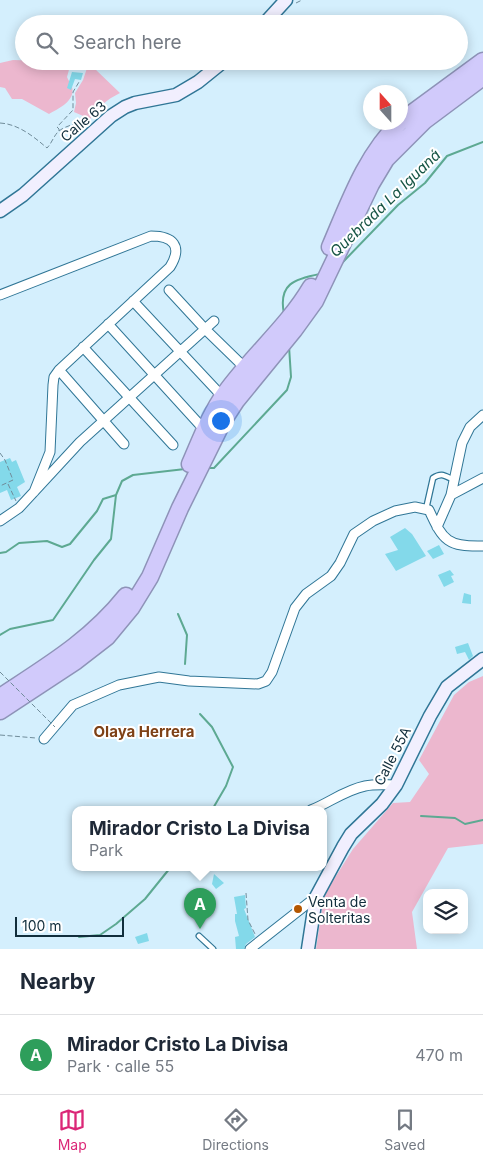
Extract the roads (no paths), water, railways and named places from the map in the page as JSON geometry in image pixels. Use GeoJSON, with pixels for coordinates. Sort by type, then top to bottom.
{"type":"FeatureCollection","features":[{"type":"Feature","properties":{"kind":"highway"},"geometry":{"type":"LineString","coordinates":[[408,116],[483,61]]}},
{"type":"Feature","properties":{"kind":"highway"},"geometry":{"type":"LineString","coordinates":[[0,711],[76,661],[107,637],[132,608],[141,593],[177,506],[204,431],[218,404],[233,383],[306,295],[386,159],[424,121],[483,77]]}},
{"type":"Feature","properties":{"kind":"highway"},"geometry":{"type":"LineString","coordinates":[[336,246],[367,164],[383,140],[392,130]]}},
{"type":"Feature","properties":{"kind":"highway"},"geometry":{"type":"LineString","coordinates":[[0,697],[70,651],[115,610],[128,594],[177,506]]}},
{"type":"Feature","properties":{"kind":"street"},"geometry":{"type":"LineString","coordinates":[[272,15],[286,0]]}},
{"type":"Feature","properties":{"kind":"street","name":"Calle 63"},"geometry":{"type":"LineString","coordinates":[[0,211],[23,195],[111,116],[135,102],[176,95],[198,82],[213,70]]}},
{"type":"Feature","properties":{"kind":"street"},"geometry":{"type":"LineString","coordinates":[[0,295],[151,236],[163,236],[173,242],[176,249],[176,258],[170,267],[59,370],[53,382],[50,452],[34,492]]}},
{"type":"Feature","properties":{"kind":"street"},"geometry":{"type":"LineString","coordinates":[[169,290],[242,365]]}},
{"type":"Feature","properties":{"kind":"street"},"geometry":{"type":"LineString","coordinates":[[133,301],[220,394]]}},
{"type":"Feature","properties":{"kind":"street"},"geometry":{"type":"LineString","coordinates":[[0,521],[19,508],[80,442],[130,399],[214,321]]}},
{"type":"Feature","properties":{"kind":"street"},"geometry":{"type":"LineString","coordinates":[[108,324],[200,425]]}},
{"type":"Feature","properties":{"kind":"street"},"geometry":{"type":"LineString","coordinates":[[83,347],[172,445]]}},
{"type":"Feature","properties":{"kind":"street"},"geometry":{"type":"LineString","coordinates":[[59,370],[124,444]]}},
{"type":"Feature","properties":{"kind":"street"},"geometry":{"type":"LineString","coordinates":[[437,526],[450,495],[462,443],[470,427],[483,415]]}},
{"type":"Feature","properties":{"kind":"street"},"geometry":{"type":"LineString","coordinates":[[450,495],[483,478]]}},
{"type":"Feature","properties":{"kind":"street"},"geometry":{"type":"LineString","coordinates":[[44,739],[72,705],[119,685],[159,677],[189,681],[258,684],[266,681],[272,672],[295,608],[306,594],[331,576],[340,563],[354,534],[372,521],[395,510],[415,507],[429,510],[437,526],[448,540],[461,546],[483,546]]}},
{"type":"Feature","properties":{"kind":"street","name":"Calle 55A"},"geometry":{"type":"LineString","coordinates":[[316,897],[351,834],[382,804],[396,785],[442,694],[455,679],[483,659]]}},
{"type":"Feature","properties":{"kind":"street"},"geometry":{"type":"LineString","coordinates":[[319,806],[364,786],[379,784],[396,785]]}},
{"type":"Feature","properties":{"kind":"street"},"geometry":{"type":"LineString","coordinates":[[250,949],[316,897]]}},
{"type":"Feature","properties":{"kind":"street"},"geometry":{"type":"LineString","coordinates":[[308,949],[316,897]]}},
{"type":"Feature","properties":{"kind":"lane"},"geometry":{"type":"LineString","coordinates":[[426,509],[433,478],[439,474],[454,480]]}},
{"type":"Feature","properties":{"kind":"lane"},"geometry":{"type":"LineString","coordinates":[[199,936],[213,949]]}},
{"type":"Feature","properties":{"kind":"waterway","name":"Quebrada La Iguaná"},"geometry":{"type":"LineString","coordinates":[[342,263],[398,205],[425,183],[447,156],[483,142]]}},
{"type":"Feature","properties":{"kind":"waterway","name":"Quebrada La Iguaná"},"geometry":{"type":"LineString","coordinates":[[284,314],[283,296],[286,289],[296,281],[320,274]]}},
{"type":"Feature","properties":{"kind":"waterway","name":"Quebrada La Iguaná"},"geometry":{"type":"LineString","coordinates":[[208,468],[214,468],[287,390],[291,377],[289,346]]}},
{"type":"Feature","properties":{"kind":"waterway","name":"Quebrada La Iguaná"},"geometry":{"type":"LineString","coordinates":[[0,635],[10,629],[53,620],[94,560],[111,539],[116,495],[122,481],[133,475],[185,469]]}},
{"type":"Feature","properties":{"kind":"waterway"},"geometry":{"type":"LineString","coordinates":[[0,553],[6,552],[19,543],[47,541],[62,547],[70,544],[97,511],[103,499],[116,495]]}},
{"type":"Feature","properties":{"kind":"waterway"},"geometry":{"type":"LineString","coordinates":[[178,614],[187,635],[185,664]]}},
{"type":"Feature","properties":{"kind":"waterway"},"geometry":{"type":"LineString","coordinates":[[200,714],[212,727],[233,767],[226,786],[214,806]]}},
{"type":"Feature","properties":{"kind":"waterway"},"geometry":{"type":"LineString","coordinates":[[421,816],[455,818],[465,824],[483,820]]}},
{"type":"Feature","properties":{"kind":"waterway"},"geometry":{"type":"LineString","coordinates":[[79,937],[100,935],[116,924],[145,899],[168,871]]}},
{"type":"Feature","properties":{"kind":"place","name":"Venta de Solteritas"},"geometry":{"type":"Point","coordinates":[298,909]}},
{"type":"Feature","properties":{"kind":"place","name":"Mirador Cristo La Divisa"},"geometry":{"type":"Point","coordinates":[200,929]}},
{"type":"Feature","properties":{"kind":"district","name":"Olaya Herrera"},"geometry":{"type":"Point","coordinates":[144,731]}}]}
